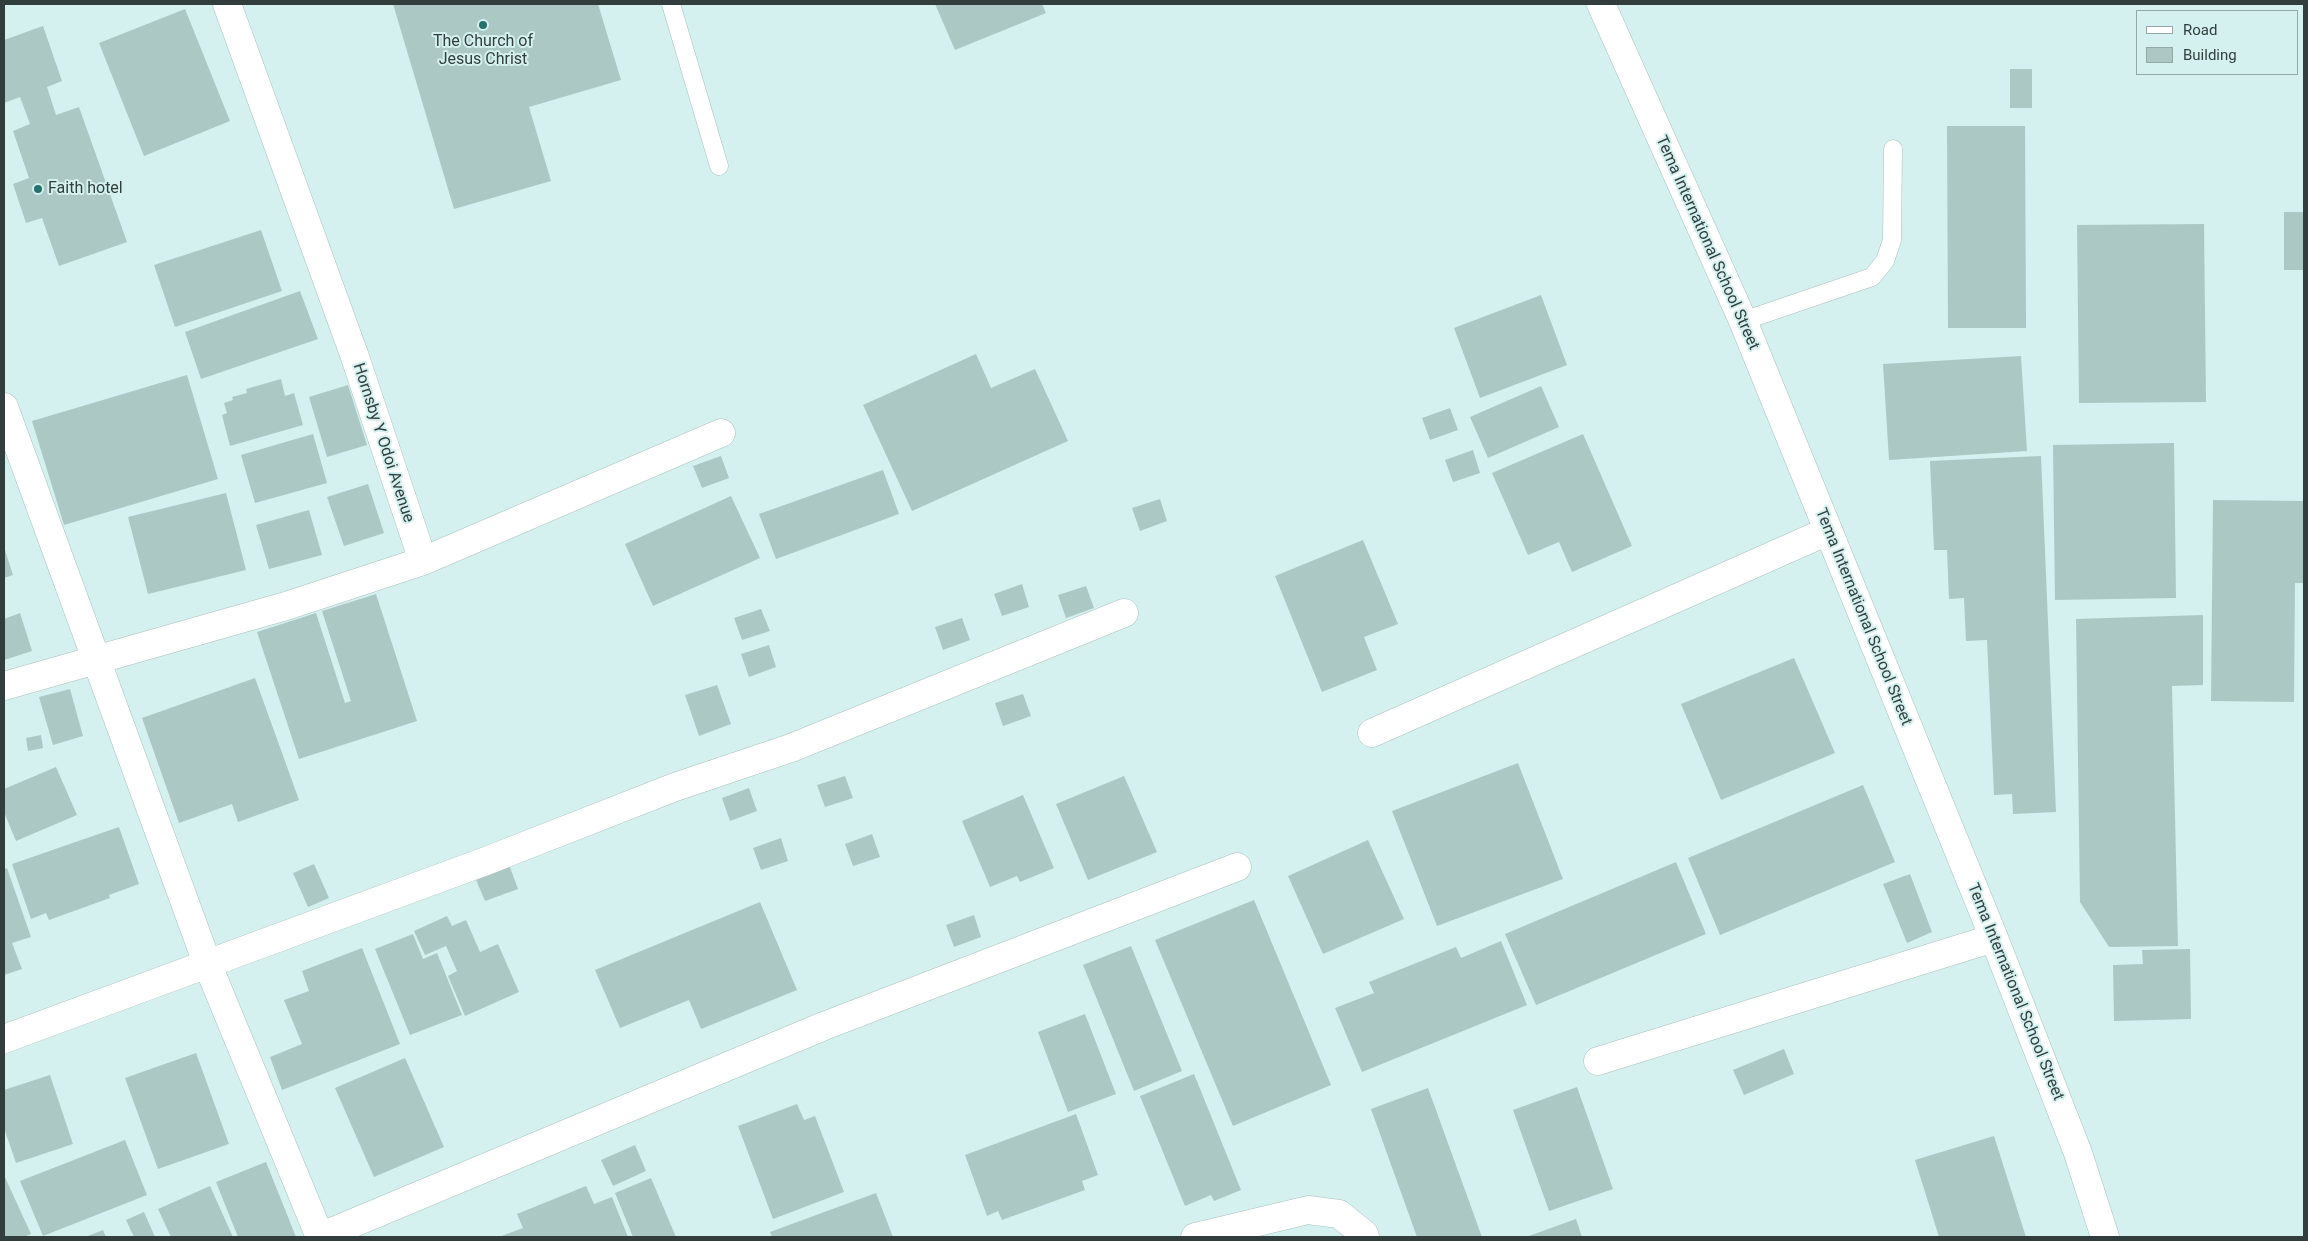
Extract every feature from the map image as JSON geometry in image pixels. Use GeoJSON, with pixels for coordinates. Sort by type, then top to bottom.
{"type":"FeatureCollection","features":[{"type":"Feature","properties":{"kind":"street","name":"Hornsby Y Odoi Avenue"},"geometry":{"type":"LineString","coordinates":[[227,4],[355,357],[423,561]]}},
{"type":"Feature","properties":{"kind":"street","name":"Tema International School Street"},"geometry":{"type":"LineString","coordinates":[[1601,4],[1743,321],[1994,938],[2078,1153],[2105,1237]]}},
{"type":"Feature","properties":{"kind":"street"},"geometry":{"type":"LineString","coordinates":[[6,420],[97,660],[208,963],[320,1237],[824,1026],[1237,867]]}},
{"type":"Feature","properties":{"kind":"street"},"geometry":{"type":"LineString","coordinates":[[4,686],[286,606],[423,561],[721,433]]}},
{"type":"Feature","properties":{"kind":"street"},"geometry":{"type":"LineString","coordinates":[[1372,732],[1828,531]]}},
{"type":"Feature","properties":{"kind":"street"},"geometry":{"type":"LineString","coordinates":[[4,1039],[486,861],[675,787],[791,748],[1124,613]]}},
{"type":"Feature","properties":{"kind":"street"},"geometry":{"type":"LineString","coordinates":[[1598,1061],[1994,938]]}},
{"type":"Feature","properties":{"kind":"street"},"geometry":{"type":"LineString","coordinates":[[1195,1237],[1308,1210],[1339,1214],[1364,1234],[1365,1237]]}},
{"type":"Feature","properties":{"kind":"lane"},"geometry":{"type":"LineString","coordinates":[[671,4],[719,166]]}},
{"type":"Feature","properties":{"kind":"lane"},"geometry":{"type":"LineString","coordinates":[[1743,321],[1872,277],[1885,261],[1892,240],[1893,149]]}},
{"type":"Feature","properties":{"kind":"building"},"geometry":{"type":"Polygon","coordinates":[[[393,4],[598,4],[621,80],[529,107],[551,181],[454,209],[393,4]]]}},
{"type":"Feature","properties":{"kind":"building"},"geometry":{"type":"Polygon","coordinates":[[[935,4],[1042,4],[1046,13],[955,50],[935,4]]]}},
{"type":"Feature","properties":{"kind":"building"},"geometry":{"type":"Polygon","coordinates":[[[185,9],[230,121],[144,156],[99,43],[185,9]]]}},
{"type":"Feature","properties":{"kind":"building"},"geometry":{"type":"Polygon","coordinates":[[[43,26],[62,81],[47,87],[56,115],[79,107],[127,242],[59,266],[42,218],[26,223],[13,184],[29,178],[13,131],[30,124],[20,97],[4,103],[4,40],[43,26]]]}},
{"type":"Feature","properties":{"kind":"building"},"geometry":{"type":"Polygon","coordinates":[[[2010,69],[2032,69],[2032,108],[2010,108],[2010,69]]]}},
{"type":"Feature","properties":{"kind":"building"},"geometry":{"type":"Polygon","coordinates":[[[1947,126],[2025,126],[2026,328],[1948,328],[1947,126]]]}},
{"type":"Feature","properties":{"kind":"building"},"geometry":{"type":"Polygon","coordinates":[[[2284,212],[2304,212],[2304,270],[2284,270],[2284,212]]]}},
{"type":"Feature","properties":{"kind":"building"},"geometry":{"type":"Polygon","coordinates":[[[2204,224],[2206,402],[2079,403],[2077,225],[2204,224]]]}},
{"type":"Feature","properties":{"kind":"building"},"geometry":{"type":"Polygon","coordinates":[[[261,230],[282,291],[175,327],[154,265],[261,230]]]}},
{"type":"Feature","properties":{"kind":"building"},"geometry":{"type":"Polygon","coordinates":[[[300,291],[318,339],[201,379],[185,332],[300,291]]]}},
{"type":"Feature","properties":{"kind":"building"},"geometry":{"type":"Polygon","coordinates":[[[1541,295],[1567,365],[1480,398],[1454,328],[1541,295]]]}},
{"type":"Feature","properties":{"kind":"building"},"geometry":{"type":"Polygon","coordinates":[[[976,354],[991,388],[1035,369],[1068,441],[912,511],[863,405],[976,354]]]}},
{"type":"Feature","properties":{"kind":"building"},"geometry":{"type":"Polygon","coordinates":[[[2021,356],[2027,451],[1889,460],[1883,364],[2021,356]]]}},
{"type":"Feature","properties":{"kind":"building"},"geometry":{"type":"Polygon","coordinates":[[[187,375],[218,479],[64,525],[32,421],[187,375]]]}},
{"type":"Feature","properties":{"kind":"building"},"geometry":{"type":"Polygon","coordinates":[[[281,379],[285,396],[294,393],[303,425],[230,446],[222,415],[227,413],[224,403],[233,400],[232,397],[247,393],[246,389],[281,379]]]}},
{"type":"Feature","properties":{"kind":"building"},"geometry":{"type":"Polygon","coordinates":[[[348,385],[367,445],[327,457],[309,397],[348,385]]]}},
{"type":"Feature","properties":{"kind":"building"},"geometry":{"type":"Polygon","coordinates":[[[1541,386],[1559,427],[1488,458],[1470,417],[1541,386]]]}},
{"type":"Feature","properties":{"kind":"building"},"geometry":{"type":"Polygon","coordinates":[[[1450,408],[1458,430],[1430,440],[1422,418],[1450,408]]]}},
{"type":"Feature","properties":{"kind":"building"},"geometry":{"type":"Polygon","coordinates":[[[313,434],[327,483],[255,503],[241,455],[313,434]]]}},
{"type":"Feature","properties":{"kind":"building"},"geometry":{"type":"Polygon","coordinates":[[[1583,434],[1632,546],[1572,572],[1559,542],[1528,555],[1492,473],[1583,434]]]}},
{"type":"Feature","properties":{"kind":"building"},"geometry":{"type":"Polygon","coordinates":[[[2174,443],[2176,598],[2055,600],[2053,445],[2174,443]]]}},
{"type":"Feature","properties":{"kind":"building"},"geometry":{"type":"Polygon","coordinates":[[[1473,450],[1480,473],[1453,482],[1445,460],[1473,450]]]}},
{"type":"Feature","properties":{"kind":"building"},"geometry":{"type":"Polygon","coordinates":[[[721,456],[729,478],[702,488],[693,466],[721,456]]]}},
{"type":"Feature","properties":{"kind":"building"},"geometry":{"type":"Polygon","coordinates":[[[2041,456],[2056,812],[2013,814],[2012,794],[1994,795],[1987,640],[1966,641],[1964,598],[1949,599],[1947,550],[1934,550],[1930,461],[2041,456]]]}},
{"type":"Feature","properties":{"kind":"building"},"geometry":{"type":"Polygon","coordinates":[[[883,470],[899,514],[776,559],[759,514],[883,470]]]}},
{"type":"Feature","properties":{"kind":"building"},"geometry":{"type":"Polygon","coordinates":[[[368,484],[384,533],[344,546],[327,497],[368,484]]]}},
{"type":"Feature","properties":{"kind":"building"},"geometry":{"type":"Polygon","coordinates":[[[226,493],[246,570],[148,594],[128,517],[226,493]]]}},
{"type":"Feature","properties":{"kind":"building"},"geometry":{"type":"Polygon","coordinates":[[[731,496],[760,558],[653,606],[625,544],[731,496]]]}},
{"type":"Feature","properties":{"kind":"building"},"geometry":{"type":"Polygon","coordinates":[[[1160,499],[1167,521],[1140,531],[1132,508],[1160,499]]]}},
{"type":"Feature","properties":{"kind":"building"},"geometry":{"type":"Polygon","coordinates":[[[2213,500],[2304,501],[2304,583],[2295,583],[2294,702],[2211,701],[2213,500]]]}},
{"type":"Feature","properties":{"kind":"building"},"geometry":{"type":"Polygon","coordinates":[[[309,510],[322,555],[269,569],[256,525],[309,510]]]}},
{"type":"Feature","properties":{"kind":"building"},"geometry":{"type":"Polygon","coordinates":[[[1363,540],[1398,624],[1364,637],[1377,670],[1322,692],[1275,576],[1363,540]]]}},
{"type":"Feature","properties":{"kind":"building"},"geometry":{"type":"Polygon","coordinates":[[[4,547],[13,575],[4,578],[4,547]]]}},
{"type":"Feature","properties":{"kind":"building"},"geometry":{"type":"Polygon","coordinates":[[[1022,584],[1029,607],[1002,616],[994,594],[1022,584]]]}},
{"type":"Feature","properties":{"kind":"building"},"geometry":{"type":"Polygon","coordinates":[[[1086,586],[1094,608],[1066,618],[1058,595],[1086,586]]]}},
{"type":"Feature","properties":{"kind":"building"},"geometry":{"type":"Polygon","coordinates":[[[376,594],[417,721],[299,759],[257,632],[316,613],[345,703],[351,701],[322,611],[376,594]]]}},
{"type":"Feature","properties":{"kind":"building"},"geometry":{"type":"Polygon","coordinates":[[[761,609],[770,631],[742,640],[734,618],[761,609]]]}},
{"type":"Feature","properties":{"kind":"building"},"geometry":{"type":"Polygon","coordinates":[[[20,613],[32,651],[4,660],[4,619],[20,613]]]}},
{"type":"Feature","properties":{"kind":"building"},"geometry":{"type":"Polygon","coordinates":[[[2203,615],[2203,685],[2172,686],[2178,946],[2109,947],[2080,902],[2076,619],[2203,615]]]}},
{"type":"Feature","properties":{"kind":"building"},"geometry":{"type":"Polygon","coordinates":[[[962,618],[970,640],[943,650],[935,627],[962,618]]]}},
{"type":"Feature","properties":{"kind":"building"},"geometry":{"type":"Polygon","coordinates":[[[769,645],[776,667],[749,677],[741,654],[769,645]]]}},
{"type":"Feature","properties":{"kind":"building"},"geometry":{"type":"Polygon","coordinates":[[[1794,658],[1835,753],[1721,800],[1681,704],[1794,658]]]}},
{"type":"Feature","properties":{"kind":"building"},"geometry":{"type":"Polygon","coordinates":[[[255,678],[299,800],[238,822],[232,804],[179,823],[142,718],[255,678]]]}},
{"type":"Feature","properties":{"kind":"building"},"geometry":{"type":"Polygon","coordinates":[[[717,685],[731,724],[699,736],[685,695],[717,685]]]}},
{"type":"Feature","properties":{"kind":"building"},"geometry":{"type":"Polygon","coordinates":[[[70,689],[83,736],[53,745],[39,697],[70,689]]]}},
{"type":"Feature","properties":{"kind":"building"},"geometry":{"type":"Polygon","coordinates":[[[1023,694],[1031,716],[1003,726],[995,703],[1023,694]]]}},
{"type":"Feature","properties":{"kind":"building"},"geometry":{"type":"Polygon","coordinates":[[[41,735],[43,748],[28,751],[26,738],[41,735]]]}},
{"type":"Feature","properties":{"kind":"building"},"geometry":{"type":"Polygon","coordinates":[[[1518,763],[1563,879],[1437,926],[1392,811],[1518,763]]]}},
{"type":"Feature","properties":{"kind":"building"},"geometry":{"type":"Polygon","coordinates":[[[56,767],[77,815],[16,841],[4,812],[4,789],[56,767]]]}},
{"type":"Feature","properties":{"kind":"building"},"geometry":{"type":"Polygon","coordinates":[[[845,776],[853,798],[825,807],[817,785],[845,776]]]}},
{"type":"Feature","properties":{"kind":"building"},"geometry":{"type":"Polygon","coordinates":[[[1124,776],[1157,852],[1088,880],[1056,804],[1124,776]]]}},
{"type":"Feature","properties":{"kind":"building"},"geometry":{"type":"Polygon","coordinates":[[[1863,785],[1895,862],[1720,935],[1688,858],[1863,785]]]}},
{"type":"Feature","properties":{"kind":"building"},"geometry":{"type":"Polygon","coordinates":[[[749,788],[757,811],[730,821],[722,798],[749,788]]]}},
{"type":"Feature","properties":{"kind":"building"},"geometry":{"type":"Polygon","coordinates":[[[1023,795],[1054,868],[1020,882],[1017,876],[990,887],[962,821],[1023,795]]]}},
{"type":"Feature","properties":{"kind":"building"},"geometry":{"type":"Polygon","coordinates":[[[119,827],[139,884],[109,895],[110,898],[49,920],[46,913],[31,919],[12,864],[119,827]]]}},
{"type":"Feature","properties":{"kind":"building"},"geometry":{"type":"Polygon","coordinates":[[[872,834],[880,857],[853,866],[845,844],[872,834]]]}},
{"type":"Feature","properties":{"kind":"building"},"geometry":{"type":"Polygon","coordinates":[[[781,838],[788,861],[761,870],[753,848],[781,838]]]}},
{"type":"Feature","properties":{"kind":"building"},"geometry":{"type":"Polygon","coordinates":[[[1368,840],[1404,919],[1323,954],[1288,876],[1368,840]]]}},
{"type":"Feature","properties":{"kind":"building"},"geometry":{"type":"Polygon","coordinates":[[[508,862],[518,889],[485,901],[474,875],[508,862]]]}},
{"type":"Feature","properties":{"kind":"building"},"geometry":{"type":"Polygon","coordinates":[[[1676,862],[1706,934],[1536,1005],[1505,934],[1676,862]]]}},
{"type":"Feature","properties":{"kind":"building"},"geometry":{"type":"Polygon","coordinates":[[[314,864],[329,898],[308,907],[293,873],[314,864]]]}},
{"type":"Feature","properties":{"kind":"building"},"geometry":{"type":"Polygon","coordinates":[[[7,868],[31,937],[12,943],[22,969],[4,975],[4,869],[7,868]]]}},
{"type":"Feature","properties":{"kind":"building"},"geometry":{"type":"Polygon","coordinates":[[[1910,874],[1932,932],[1907,943],[1883,884],[1910,874]]]}},
{"type":"Feature","properties":{"kind":"building"},"geometry":{"type":"Polygon","coordinates":[[[1254,900],[1331,1085],[1233,1126],[1155,940],[1254,900]]]}},
{"type":"Feature","properties":{"kind":"building"},"geometry":{"type":"Polygon","coordinates":[[[760,902],[797,990],[701,1029],[689,1000],[620,1028],[595,970],[760,902]]]}},
{"type":"Feature","properties":{"kind":"building"},"geometry":{"type":"Polygon","coordinates":[[[974,915],[981,937],[954,947],[946,925],[974,915]]]}},
{"type":"Feature","properties":{"kind":"building"},"geometry":{"type":"Polygon","coordinates":[[[447,916],[452,926],[466,920],[480,952],[498,944],[519,992],[465,1016],[448,976],[457,971],[446,946],[425,955],[414,931],[447,916]]]}},
{"type":"Feature","properties":{"kind":"building"},"geometry":{"type":"Polygon","coordinates":[[[413,934],[423,959],[437,953],[462,1015],[410,1035],[375,949],[413,934]]]}},
{"type":"Feature","properties":{"kind":"building"},"geometry":{"type":"Polygon","coordinates":[[[1501,941],[1527,1005],[1362,1072],[1335,1008],[1374,993],[1369,982],[1456,947],[1461,958],[1501,941]]]}},
{"type":"Feature","properties":{"kind":"building"},"geometry":{"type":"Polygon","coordinates":[[[1131,946],[1182,1071],[1134,1091],[1083,965],[1131,946]]]}},
{"type":"Feature","properties":{"kind":"building"},"geometry":{"type":"Polygon","coordinates":[[[362,948],[400,1044],[282,1090],[270,1057],[302,1044],[284,1000],[309,991],[302,971],[362,948]]]}},
{"type":"Feature","properties":{"kind":"building"},"geometry":{"type":"Polygon","coordinates":[[[2190,949],[2191,1019],[2114,1021],[2113,965],[2143,964],[2142,950],[2190,949]]]}},
{"type":"Feature","properties":{"kind":"building"},"geometry":{"type":"Polygon","coordinates":[[[1085,1014],[1116,1094],[1068,1112],[1038,1032],[1085,1014]]]}},
{"type":"Feature","properties":{"kind":"building"},"geometry":{"type":"Polygon","coordinates":[[[1784,1049],[1794,1074],[1744,1095],[1733,1070],[1784,1049]]]}},
{"type":"Feature","properties":{"kind":"building"},"geometry":{"type":"Polygon","coordinates":[[[196,1053],[229,1144],[158,1169],[125,1078],[196,1053]]]}},
{"type":"Feature","properties":{"kind":"building"},"geometry":{"type":"Polygon","coordinates":[[[405,1058],[444,1147],[374,1177],[335,1088],[405,1058]]]}},
{"type":"Feature","properties":{"kind":"building"},"geometry":{"type":"Polygon","coordinates":[[[1194,1074],[1241,1190],[1214,1201],[1211,1195],[1185,1206],[1140,1096],[1194,1074]]]}},
{"type":"Feature","properties":{"kind":"building"},"geometry":{"type":"Polygon","coordinates":[[[50,1075],[73,1144],[16,1163],[4,1128],[4,1090],[50,1075]]]}},
{"type":"Feature","properties":{"kind":"building"},"geometry":{"type":"Polygon","coordinates":[[[1577,1087],[1613,1189],[1549,1211],[1513,1110],[1577,1087]]]}},
{"type":"Feature","properties":{"kind":"building"},"geometry":{"type":"Polygon","coordinates":[[[1428,1088],[1482,1237],[1417,1237],[1371,1109],[1428,1088]]]}},
{"type":"Feature","properties":{"kind":"building"},"geometry":{"type":"Polygon","coordinates":[[[797,1104],[804,1120],[815,1116],[844,1192],[773,1219],[738,1126],[797,1104]]]}},
{"type":"Feature","properties":{"kind":"building"},"geometry":{"type":"Polygon","coordinates":[[[1076,1114],[1098,1175],[1082,1181],[1085,1190],[1002,1220],[998,1211],[987,1216],[965,1155],[1076,1114]]]}},
{"type":"Feature","properties":{"kind":"building"},"geometry":{"type":"Polygon","coordinates":[[[1994,1136],[2026,1237],[1939,1237],[1915,1160],[1994,1136]]]}},
{"type":"Feature","properties":{"kind":"building"},"geometry":{"type":"Polygon","coordinates":[[[125,1140],[147,1195],[43,1236],[20,1181],[125,1140]]]}},
{"type":"Feature","properties":{"kind":"building"},"geometry":{"type":"Polygon","coordinates":[[[635,1145],[646,1171],[613,1186],[601,1160],[635,1145]]]}},
{"type":"Feature","properties":{"kind":"building"},"geometry":{"type":"Polygon","coordinates":[[[266,1162],[296,1237],[238,1237],[216,1182],[266,1162]]]}},
{"type":"Feature","properties":{"kind":"building"},"geometry":{"type":"Polygon","coordinates":[[[4,1175],[31,1234],[24,1237],[4,1237],[4,1175]]]}},
{"type":"Feature","properties":{"kind":"building"},"geometry":{"type":"Polygon","coordinates":[[[651,1178],[676,1237],[633,1237],[615,1193],[651,1178]]]}},
{"type":"Feature","properties":{"kind":"building"},"geometry":{"type":"Polygon","coordinates":[[[210,1186],[233,1237],[171,1237],[158,1209],[210,1186]]]}},
{"type":"Feature","properties":{"kind":"building"},"geometry":{"type":"Polygon","coordinates":[[[586,1186],[594,1204],[612,1197],[628,1237],[499,1237],[523,1228],[517,1214],[586,1186]]]}},
{"type":"Feature","properties":{"kind":"building"},"geometry":{"type":"Polygon","coordinates":[[[876,1193],[893,1237],[772,1237],[770,1232],[876,1193]]]}},
{"type":"Feature","properties":{"kind":"building"},"geometry":{"type":"Polygon","coordinates":[[[144,1212],[155,1237],[134,1237],[126,1220],[144,1212]]]}},
{"type":"Feature","properties":{"kind":"building"},"geometry":{"type":"Polygon","coordinates":[[[1576,1219],[1582,1237],[1526,1237],[1576,1219]]]}},
{"type":"Feature","properties":{"kind":"building"},"geometry":{"type":"Polygon","coordinates":[[[103,1230],[106,1237],[85,1237],[103,1230]]]}},
{"type":"Feature","properties":{"kind":"place","name":"The Church of Jesus Christ"},"geometry":{"type":"Point","coordinates":[483,25]}},
{"type":"Feature","properties":{"kind":"place","name":"Faith hotel"},"geometry":{"type":"Point","coordinates":[38,189]}}]}
